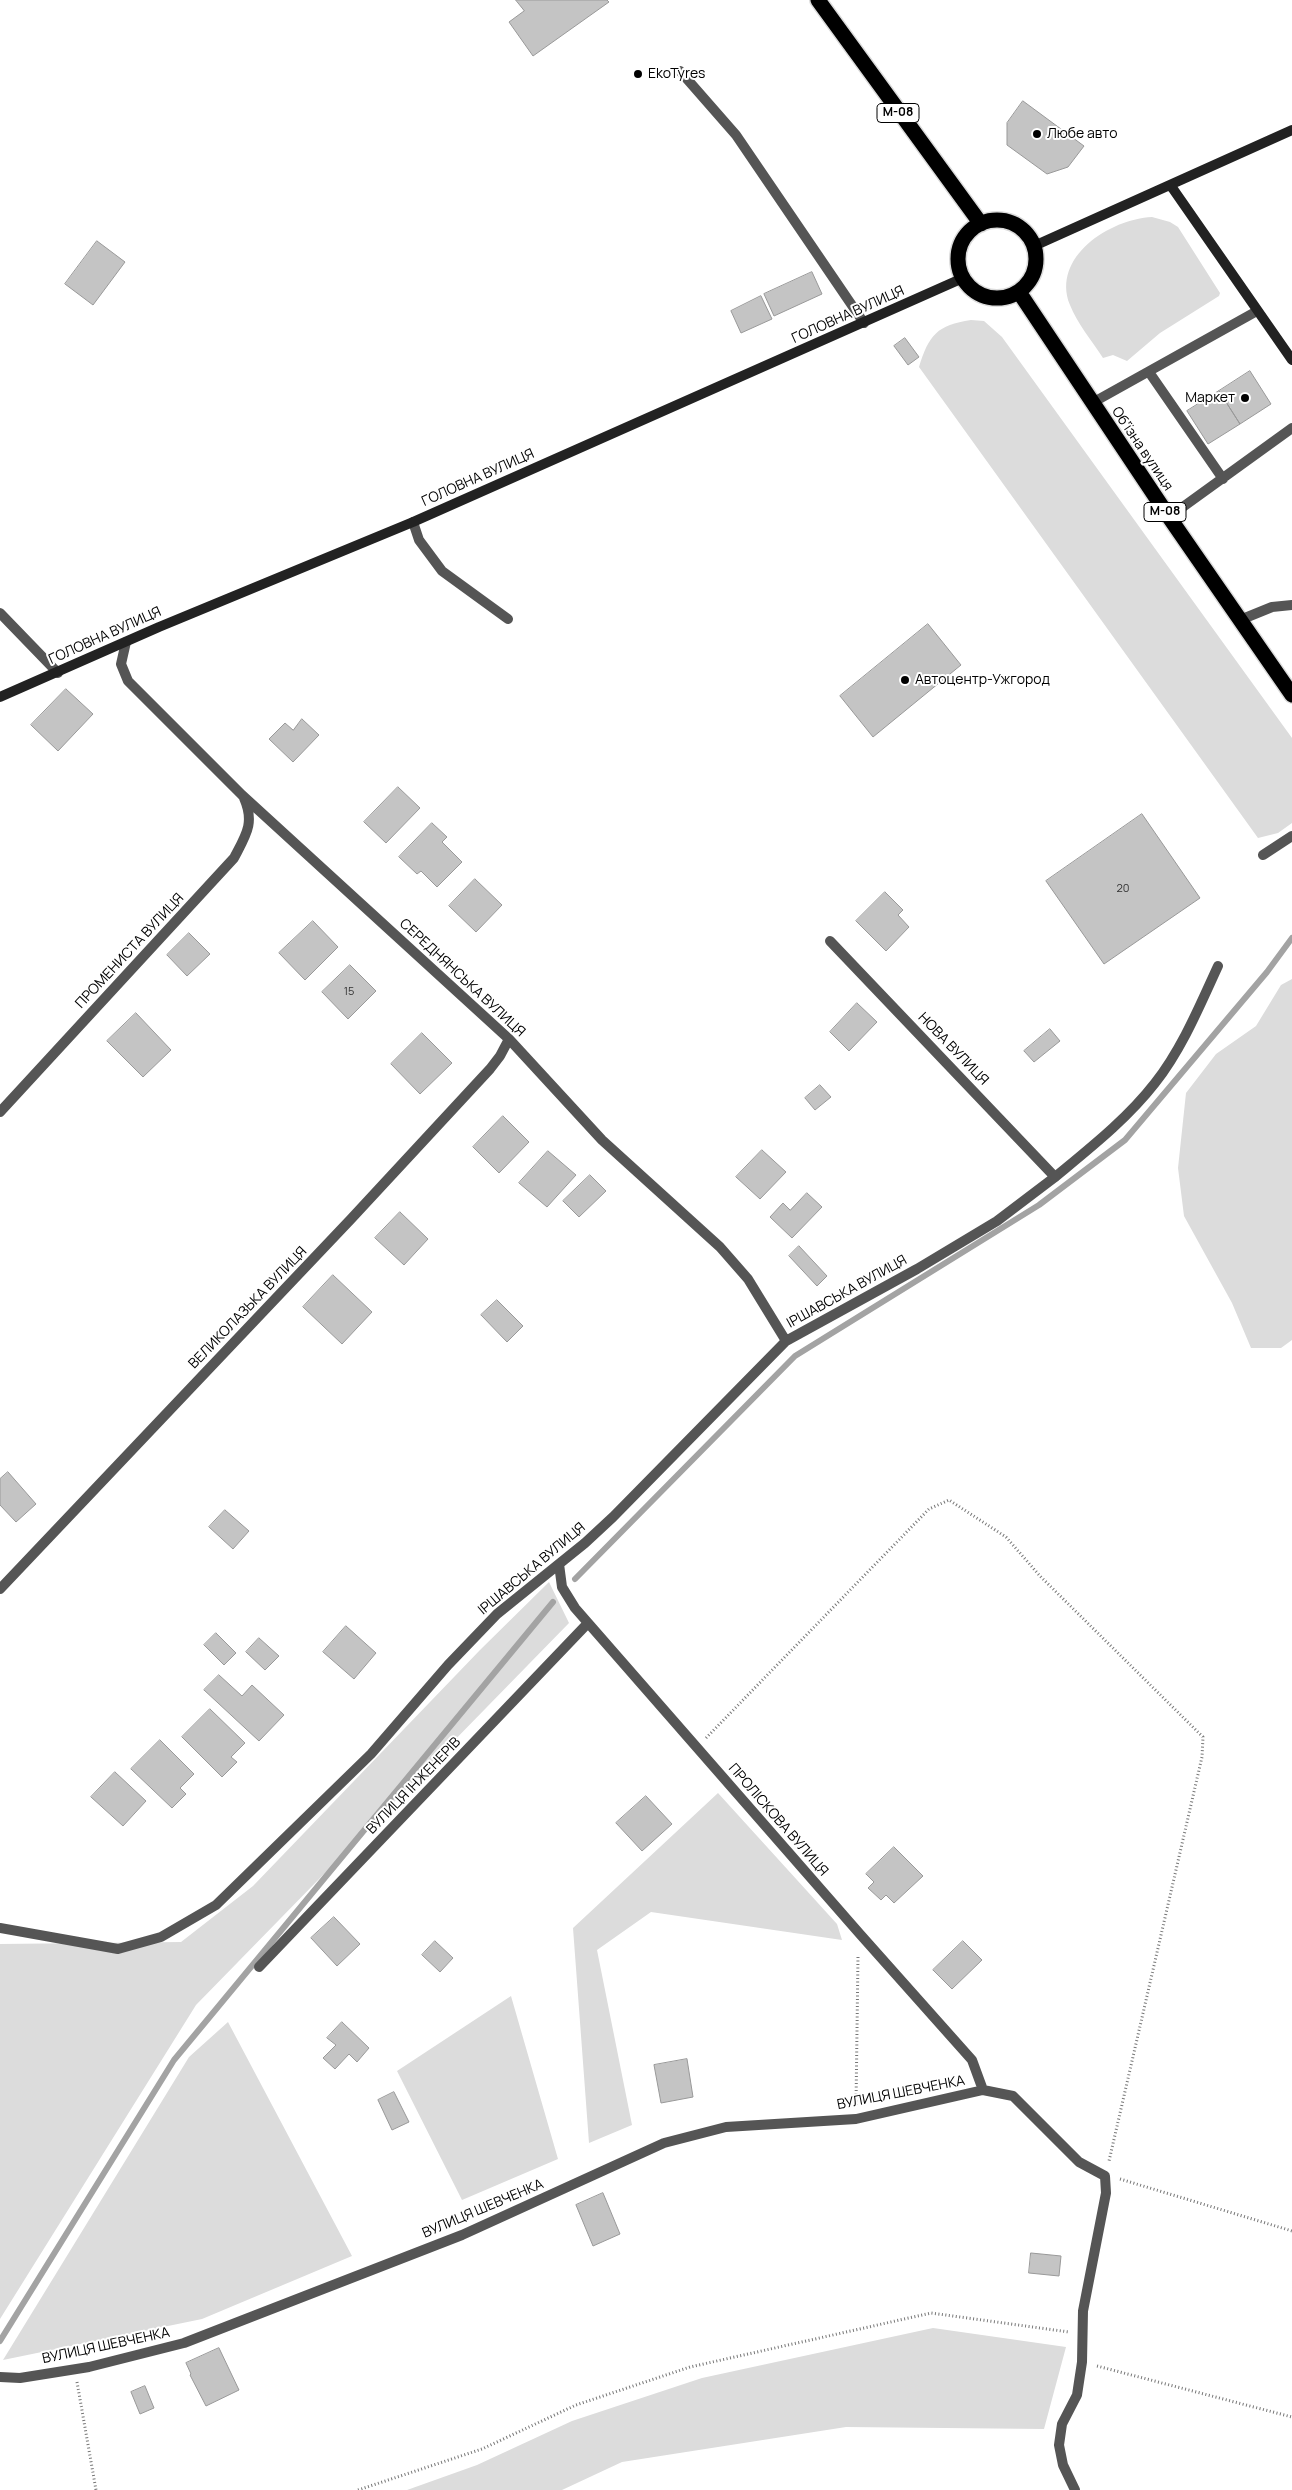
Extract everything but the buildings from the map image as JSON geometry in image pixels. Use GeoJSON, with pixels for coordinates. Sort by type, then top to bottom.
{"type":"FeatureCollection","features":[{"type":"Feature","properties":{"kind":"highway","name":"М-08"},"geometry":{"type":"LineString","coordinates":[[818,0],[981,224]]}},
{"type":"Feature","properties":{"kind":"highway"},"geometry":{"type":"LineString","coordinates":[[993,220],[1006,221],[1018,226],[1028,234],[1034,246],[1037,259],[1035,272],[1019,292],[1007,297],[994,298],[976,292],[963,278],[959,266],[962,242],[970,231],[981,224],[993,220]]}},
{"type":"Feature","properties":{"kind":"highway","name":"Обʼїзна вулиця"},"geometry":{"type":"LineString","coordinates":[[1019,292],[1169,517],[1292,695]]}},
{"type":"Feature","properties":{"kind":"street"},"geometry":{"type":"LineString","coordinates":[[680,71],[736,135],[864,324]]}},
{"type":"Feature","properties":{"kind":"street"},"geometry":{"type":"LineString","coordinates":[[1034,246],[1292,130]]}},
{"type":"Feature","properties":{"kind":"street"},"geometry":{"type":"LineString","coordinates":[[1171,186],[1292,360]]}},
{"type":"Feature","properties":{"kind":"street","name":"ГОЛОВНА ВУЛИЦЯ"},"geometry":{"type":"LineString","coordinates":[[0,697],[413,522],[864,324],[963,278]]}},
{"type":"Feature","properties":{"kind":"street"},"geometry":{"type":"LineString","coordinates":[[1092,403],[1257,311]]}},
{"type":"Feature","properties":{"kind":"street"},"geometry":{"type":"LineString","coordinates":[[1149,372],[1223,479]]}},
{"type":"Feature","properties":{"kind":"street"},"geometry":{"type":"LineString","coordinates":[[1169,517],[1292,428]]}},
{"type":"Feature","properties":{"kind":"street"},"geometry":{"type":"LineString","coordinates":[[413,522],[419,540],[442,571],[508,619]]}},
{"type":"Feature","properties":{"kind":"street"},"geometry":{"type":"LineString","coordinates":[[1240,620],[1272,607],[1292,605]]}},
{"type":"Feature","properties":{"kind":"street"},"geometry":{"type":"LineString","coordinates":[[0,613],[58,673]]}},
{"type":"Feature","properties":{"kind":"street","name":"СЕРЕДНЯНСЬКА ВУЛИЦЯ"},"geometry":{"type":"LineString","coordinates":[[126,642],[121,664],[128,681],[242,794],[509,1040],[602,1140],[720,1247],[748,1279],[786,1341]]}},
{"type":"Feature","properties":{"kind":"street","name":"ПРОМЕНИСТА ВУЛИЦЯ"},"geometry":{"type":"LineString","coordinates":[[0,1112],[234,858],[246,836],[250,821],[248,808],[242,794]]}},
{"type":"Feature","properties":{"kind":"street"},"geometry":{"type":"LineString","coordinates":[[1263,855],[1292,836]]}},
{"type":"Feature","properties":{"kind":"street","name":"НОВА ВУЛИЦЯ"},"geometry":{"type":"LineString","coordinates":[[830,941],[1055,1177]]}},
{"type":"Feature","properties":{"kind":"street","name":"ІРШАВСЬКА ВУЛИЦЯ"},"geometry":{"type":"LineString","coordinates":[[0,1928],[118,1949],[161,1937],[216,1905],[371,1754],[448,1665],[498,1614],[613,1517],[786,1341],[917,1269],[998,1221],[1055,1177],[1128,1113],[1156,1082],[1189,1028],[1218,966]]}},
{"type":"Feature","properties":{"kind":"street","name":"ВЕЛИКОЛАЗЬКА ВУЛИЦЯ"},"geometry":{"type":"LineString","coordinates":[[0,1589],[352,1219],[490,1069],[509,1040]]}},
{"type":"Feature","properties":{"kind":"street","name":"ПРОЛІСКОВА ВУЛИЦЯ"},"geometry":{"type":"LineString","coordinates":[[559,1564],[562,1587],[568,1598],[588,1623],[858,1933],[972,2060],[983,2090]]}},
{"type":"Feature","properties":{"kind":"street","name":"ВУЛИЦЯ ІНЖЕНЕРІВ"},"geometry":{"type":"LineString","coordinates":[[259,1967],[588,1623]]}},
{"type":"Feature","properties":{"kind":"street"},"geometry":{"type":"LineString","coordinates":[[983,2090],[1013,2096],[1079,2162],[1105,2176],[1106,2193],[1083,2311],[1082,2362],[1077,2395],[1062,2424],[1059,2445],[1063,2465],[1075,2490]]}},
{"type":"Feature","properties":{"kind":"street","name":"ВУЛИЦЯ ШЕВЧЕНКА"},"geometry":{"type":"LineString","coordinates":[[0,2377],[20,2378],[74,2369],[184,2343],[462,2235],[664,2143],[726,2127],[856,2119],[983,2090]]}},
{"type":"Feature","properties":{"kind":"path"},"geometry":{"type":"LineString","coordinates":[[697,1748],[929,1509],[949,1500],[1006,1537],[1040,1576],[1203,1737],[1202,1757],[1105,2176],[1140,2183],[1292,2231]]}},
{"type":"Feature","properties":{"kind":"path"},"geometry":{"type":"LineString","coordinates":[[856,2119],[858,1933]]}},
{"type":"Feature","properties":{"kind":"path"},"geometry":{"type":"LineString","coordinates":[[358,2490],[482,2449],[576,2405],[690,2367],[931,2313],[1082,2334]]}},
{"type":"Feature","properties":{"kind":"path"},"geometry":{"type":"LineString","coordinates":[[1082,2362],[1292,2417]]}},
{"type":"Feature","properties":{"kind":"path"},"geometry":{"type":"LineString","coordinates":[[74,2369],[96,2490]]}},
{"type":"Feature","properties":{"kind":"shaded area"},"geometry":{"type":"Polygon","coordinates":[[[1152,217],[1170,222],[1178,227],[1220,293],[1219,296],[1160,333],[1127,361],[1113,355],[1103,358],[1070,305],[1066,288],[1069,271],[1077,257],[1088,244],[1103,233],[1136,219],[1152,217]]]}},
{"type":"Feature","properties":{"kind":"shaded area"},"geometry":{"type":"Polygon","coordinates":[[[971,320],[984,321],[1002,337],[1292,738],[1292,823],[1278,833],[1258,838],[919,367],[931,339],[936,333],[950,325],[971,320]]]}},
{"type":"Feature","properties":{"kind":"shaded area"},"geometry":{"type":"Polygon","coordinates":[[[1292,979],[1292,1340],[1281,1348],[1251,1348],[1232,1303],[1184,1216],[1178,1168],[1186,1093],[1216,1054],[1256,1026],[1281,985],[1292,979]]]}},
{"type":"Feature","properties":{"kind":"shaded area"},"geometry":{"type":"Polygon","coordinates":[[[549,1582],[569,1623],[196,2005],[0,2319],[0,1944],[181,1942],[253,1886],[480,1650],[549,1582]]]}},
{"type":"Feature","properties":{"kind":"shaded area"},"geometry":{"type":"Polygon","coordinates":[[[718,1793],[837,1924],[842,1940],[651,1912],[597,1950],[632,2125],[589,2143],[573,1928],[718,1793]]]}},
{"type":"Feature","properties":{"kind":"shaded area"},"geometry":{"type":"Polygon","coordinates":[[[511,1996],[558,2159],[462,2200],[397,2071],[511,1996]]]}},
{"type":"Feature","properties":{"kind":"shaded area"},"geometry":{"type":"Polygon","coordinates":[[[228,2022],[352,2256],[202,2319],[3,2360],[189,2057],[228,2022]]]}},
{"type":"Feature","properties":{"kind":"shaded area"},"geometry":{"type":"Polygon","coordinates":[[[933,2328],[1066,2347],[1044,2429],[846,2427],[622,2462],[562,2490],[407,2490],[477,2465],[572,2421],[702,2378],[933,2328]]]}},
{"type":"Feature","properties":{"kind":"waterway"},"geometry":{"type":"LineString","coordinates":[[575,1579],[795,1356],[1039,1205],[1125,1140],[1267,972],[1292,938]]}},
{"type":"Feature","properties":{"kind":"waterway"},"geometry":{"type":"LineString","coordinates":[[0,2341],[174,2060],[553,1602]]}},
{"type":"Feature","properties":{"kind":"place","name":"EkoTyres"},"geometry":{"type":"Point","coordinates":[638,74]}},
{"type":"Feature","properties":{"kind":"place","name":"Любе авто"},"geometry":{"type":"Point","coordinates":[1037,134]}},
{"type":"Feature","properties":{"kind":"place","name":"Маркет"},"geometry":{"type":"Point","coordinates":[1245,398]}},
{"type":"Feature","properties":{"kind":"place","name":"Автоцентр-Ужгород"},"geometry":{"type":"Point","coordinates":[905,680]}}]}
